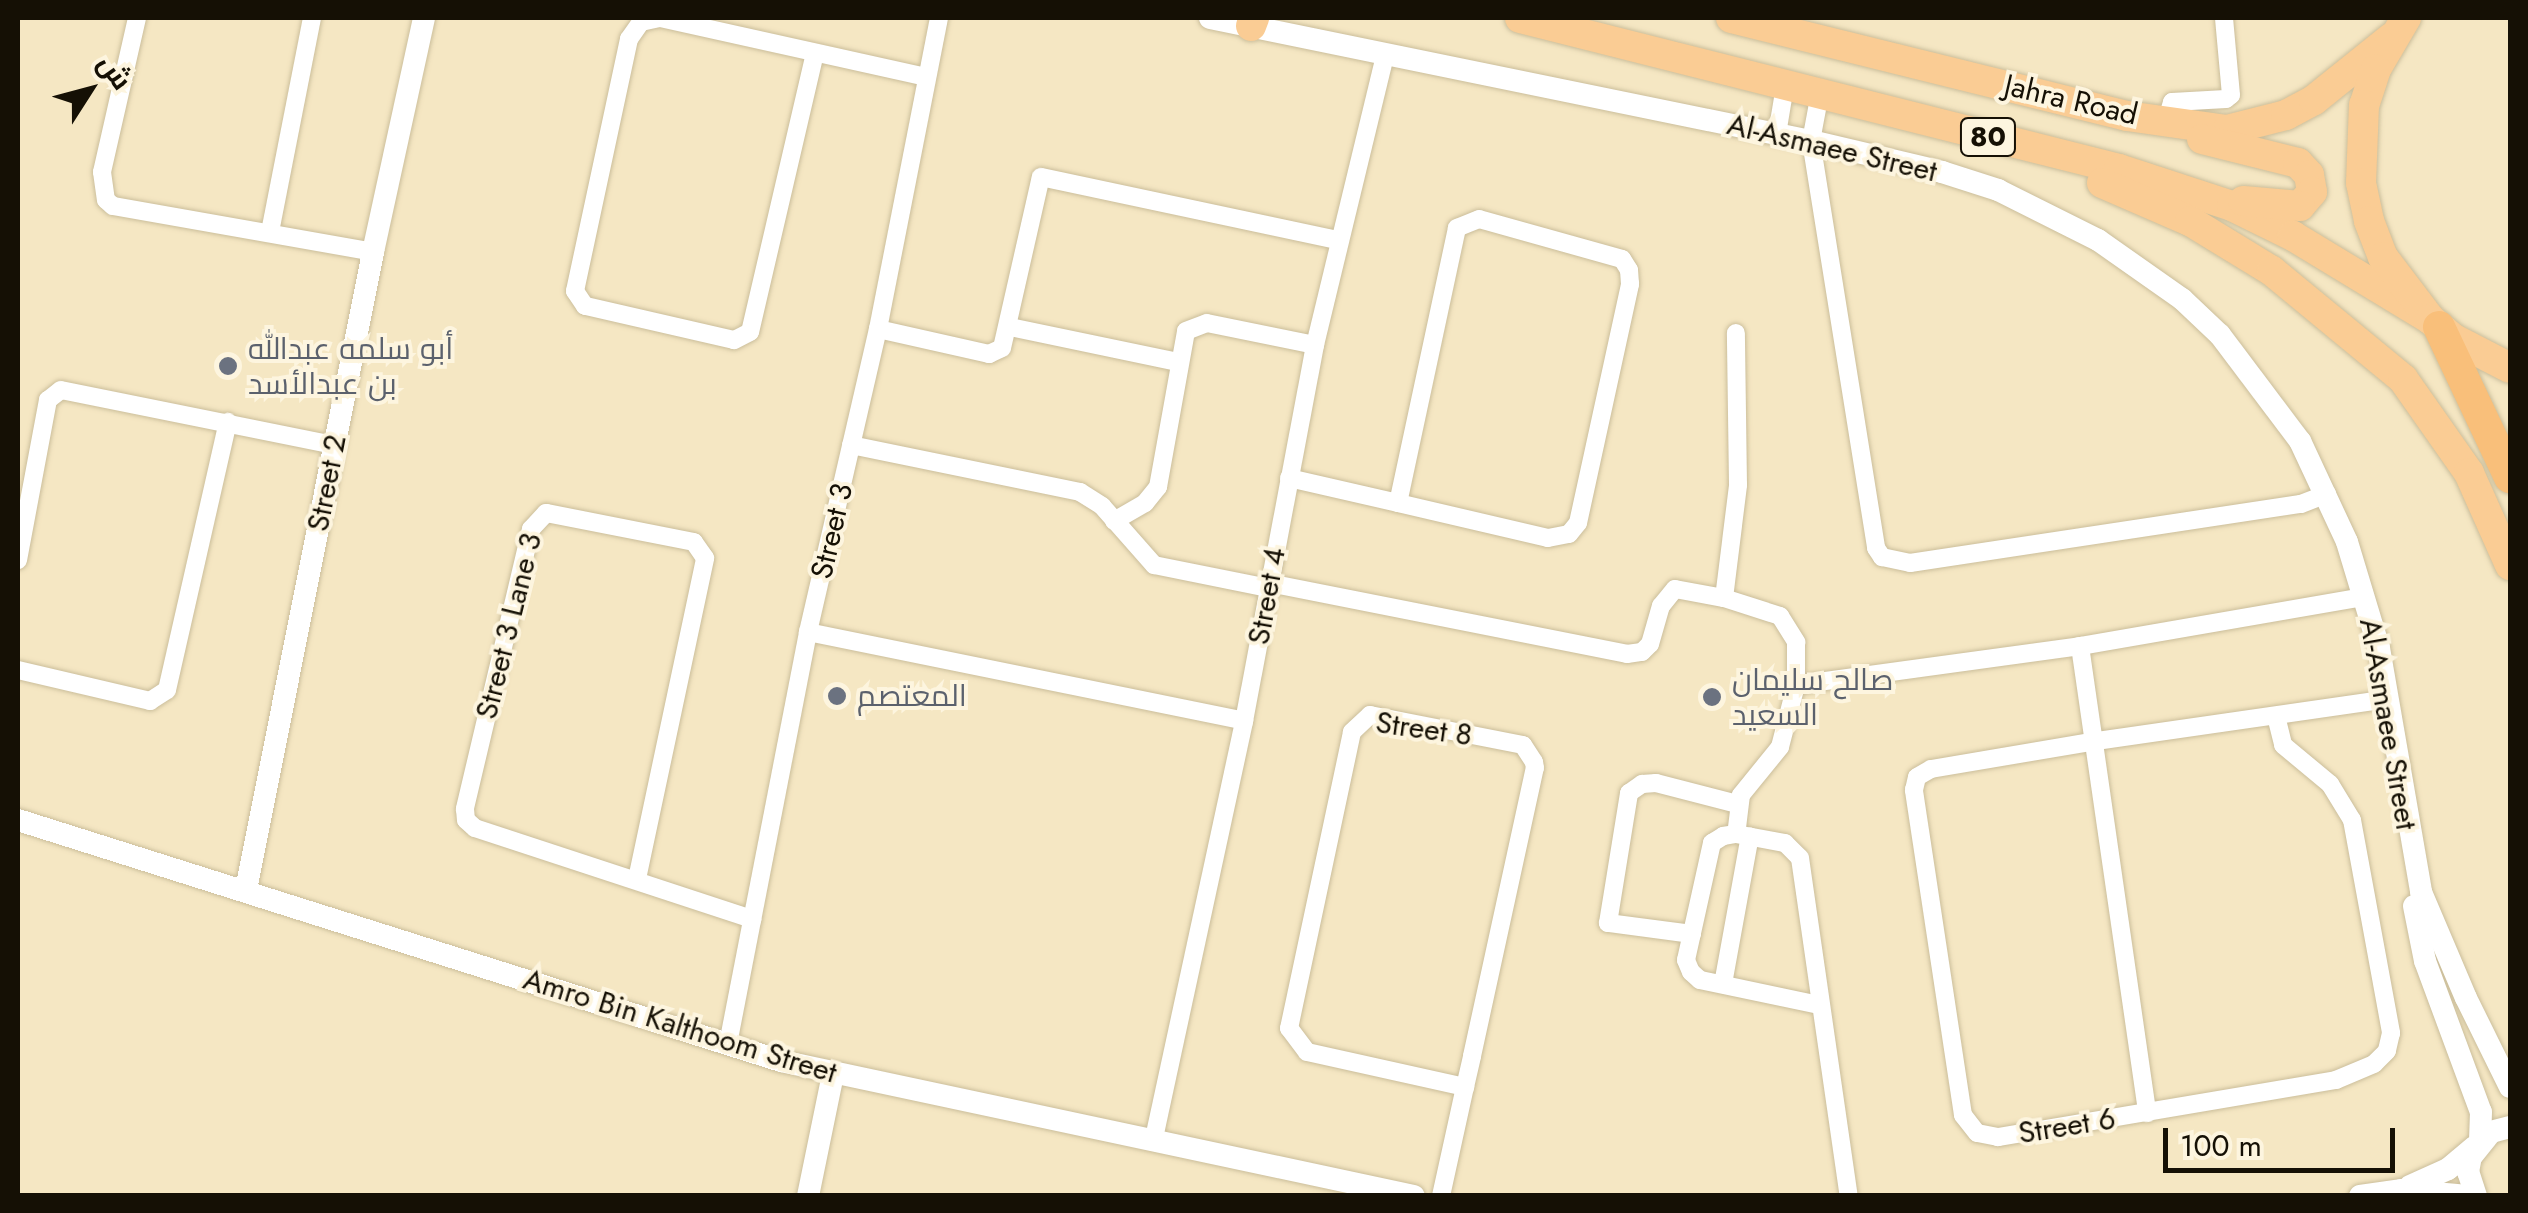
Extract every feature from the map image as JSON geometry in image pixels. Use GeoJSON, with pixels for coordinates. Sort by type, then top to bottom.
{"type":"FeatureCollection","features":[{"type":"Feature","properties":{"kind":"highway","name":"Jahra Road"},"geometry":{"type":"LineString","coordinates":[[1520,18],[2119,169],[2232,206],[2293,236],[2435,323]]}},
{"type":"Feature","properties":{"kind":"highway","name":"Jahra Road"},"geometry":{"type":"LineString","coordinates":[[1731,18],[2127,116],[2227,130],[2286,115],[2314,100],[2398,28]]}},
{"type":"Feature","properties":{"kind":"highway","name":"80"},"geometry":{"type":"LineString","coordinates":[[2398,28],[2364,106],[2360,183],[2383,257],[2435,323],[2482,356],[2510,368]]}},
{"type":"Feature","properties":{"kind":"highway"},"geometry":{"type":"LineString","coordinates":[[2119,169],[2286,208],[2300,206],[2312,192],[2309,174],[2298,163],[2127,116]]}},
{"type":"Feature","properties":{"kind":"highway"},"geometry":{"type":"LineString","coordinates":[[1954,128],[2126,192],[2190,221],[2316,304],[2413,392],[2469,474],[2510,564]]}},
{"type":"Feature","properties":{"kind":"highway"},"geometry":{"type":"LineString","coordinates":[[2435,323],[2510,477]]}},
{"type":"Feature","properties":{"kind":"street"},"geometry":{"type":"LineString","coordinates":[[137,18],[102,172],[106,200],[112,206],[373,252]]}},
{"type":"Feature","properties":{"kind":"street"},"geometry":{"type":"LineString","coordinates":[[270,232],[312,18]]}},
{"type":"Feature","properties":{"kind":"street","name":"Street 2"},"geometry":{"type":"LineString","coordinates":[[246,890],[373,252],[424,18]]}},
{"type":"Feature","properties":{"kind":"street"},"geometry":{"type":"LineString","coordinates":[[815,52],[750,332],[734,340],[585,306],[575,290],[629,39],[641,22],[660,18],[815,52],[928,77]]}},
{"type":"Feature","properties":{"kind":"street","name":"Street 3"},"geometry":{"type":"LineString","coordinates":[[728,1044],[808,632],[878,329],[940,18]]}},
{"type":"Feature","properties":{"kind":"street","name":"Al-Asmaee Street"},"geometry":{"type":"LineString","coordinates":[[1210,18],[1252,22],[1385,55],[1810,140],[1998,190],[2138,265],[2182,299],[2230,347],[2300,441],[2327,494],[2364,597],[2387,699],[2410,848],[2412,896],[2425,961],[2479,1105],[2483,1127],[2468,1172],[2476,1196]]}},
{"type":"Feature","properties":{"kind":"street"},"geometry":{"type":"LineString","coordinates":[[2166,122],[2172,102],[2226,99],[2232,89],[2224,18]]}},
{"type":"Feature","properties":{"kind":"street","name":"Street 4"},"geometry":{"type":"LineString","coordinates":[[1154,1138],[1244,720],[1315,344],[1385,55]]}},
{"type":"Feature","properties":{"kind":"street"},"geometry":{"type":"LineString","coordinates":[[1777,134],[1785,86]]}},
{"type":"Feature","properties":{"kind":"street"},"geometry":{"type":"LineString","coordinates":[[1820,94],[1810,140],[1876,548],[1888,562],[1910,563],[2301,504],[2327,494]]}},
{"type":"Feature","properties":{"kind":"street"},"geometry":{"type":"LineString","coordinates":[[878,329],[989,354],[1006,344],[1041,177],[1338,240]]}},
{"type":"Feature","properties":{"kind":"street"},"geometry":{"type":"LineString","coordinates":[[1289,478],[1548,538],[1562,537],[1574,529],[1630,284],[1630,270],[1622,259],[1480,220],[1457,228],[1398,503]]}},
{"type":"Feature","properties":{"kind":"street"},"geometry":{"type":"LineString","coordinates":[[1114,520],[1144,503],[1158,487],[1186,331],[1197,324],[1315,344]]}},
{"type":"Feature","properties":{"kind":"street"},"geometry":{"type":"LineString","coordinates":[[1010,327],[1178,362]]}},
{"type":"Feature","properties":{"kind":"street"},"geometry":{"type":"LineString","coordinates":[[1724,598],[1738,486],[1736,333]]}},
{"type":"Feature","properties":{"kind":"street"},"geometry":{"type":"LineString","coordinates":[[18,560],[48,400],[56,392],[66,389],[334,444]]}},
{"type":"Feature","properties":{"kind":"street"},"geometry":{"type":"LineString","coordinates":[[18,670],[150,700],[167,690],[228,422]]}},
{"type":"Feature","properties":{"kind":"street"},"geometry":{"type":"LineString","coordinates":[[852,445],[1080,492],[1114,520],[1154,565],[1627,654],[1642,652],[1650,644],[1661,606],[1675,589],[1724,598],[1780,616],[1796,642],[1796,685],[1780,747],[1737,804],[1743,835],[1723,984]]}},
{"type":"Feature","properties":{"kind":"street","name":"Street 3 Lane 3"},"geometry":{"type":"LineString","coordinates":[[637,880],[705,558],[694,542],[546,513],[530,529],[464,815],[474,828],[752,919]]}},
{"type":"Feature","properties":{"kind":"street"},"geometry":{"type":"LineString","coordinates":[[1796,685],[2080,646],[2364,597]]}},
{"type":"Feature","properties":{"kind":"street"},"geometry":{"type":"LineString","coordinates":[[808,632],[1244,720]]}},
{"type":"Feature","properties":{"kind":"street"},"geometry":{"type":"LineString","coordinates":[[2080,646],[2147,1113]]}},
{"type":"Feature","properties":{"kind":"street","name":"Street 6"},"geometry":{"type":"LineString","coordinates":[[2276,716],[2283,745],[2330,784],[2352,820],[2391,1033],[2387,1051],[2374,1064],[2336,1080],[1998,1137],[1982,1136],[1966,1121],[1914,790],[1918,777],[1931,769],[2096,741],[2387,699]]}},
{"type":"Feature","properties":{"kind":"street","name":"Street 8"},"geometry":{"type":"LineString","coordinates":[[1441,1196],[1465,1088],[1534,768],[1533,756],[1523,745],[1370,715],[1352,732],[1288,1028],[1308,1052],[1465,1088]]}},
{"type":"Feature","properties":{"kind":"street"},"geometry":{"type":"LineString","coordinates":[[1692,934],[1608,923],[1628,792],[1642,784],[1656,783],[1737,804]]}},
{"type":"Feature","properties":{"kind":"street","name":"Amro Bin Kalthoom Street"},"geometry":{"type":"LineString","coordinates":[[18,820],[833,1074],[1154,1138],[1414,1196]]}},
{"type":"Feature","properties":{"kind":"street"},"geometry":{"type":"LineString","coordinates":[[1819,1006],[1700,980],[1691,972],[1686,960],[1712,843],[1743,835],[1785,844],[1800,858],[1850,1196]]}},
{"type":"Feature","properties":{"kind":"street","name":"Al-Asmaee Street"},"geometry":{"type":"LineString","coordinates":[[2410,848],[2433,926],[2510,1087]]}},
{"type":"Feature","properties":{"kind":"street"},"geometry":{"type":"LineString","coordinates":[[808,1196],[833,1074]]}},
{"type":"Feature","properties":{"kind":"street"},"geometry":{"type":"LineString","coordinates":[[2401,1190],[2448,1169],[2479,1142],[2510,1126]]}},
{"type":"Feature","properties":{"kind":"street"},"geometry":{"type":"LineString","coordinates":[[2360,1196],[2401,1190],[2468,1196]]}},
{"type":"Feature","properties":{"kind":"place","name":"أبو سلمه عبدالله بن عبدالأسد"},"geometry":{"type":"Point","coordinates":[228,366]}},
{"type":"Feature","properties":{"kind":"place","name":"المعتصم"},"geometry":{"type":"Point","coordinates":[837,696]}},
{"type":"Feature","properties":{"kind":"place","name":"صالح سليمان السعيد"},"geometry":{"type":"Point","coordinates":[1712,697]}}]}
